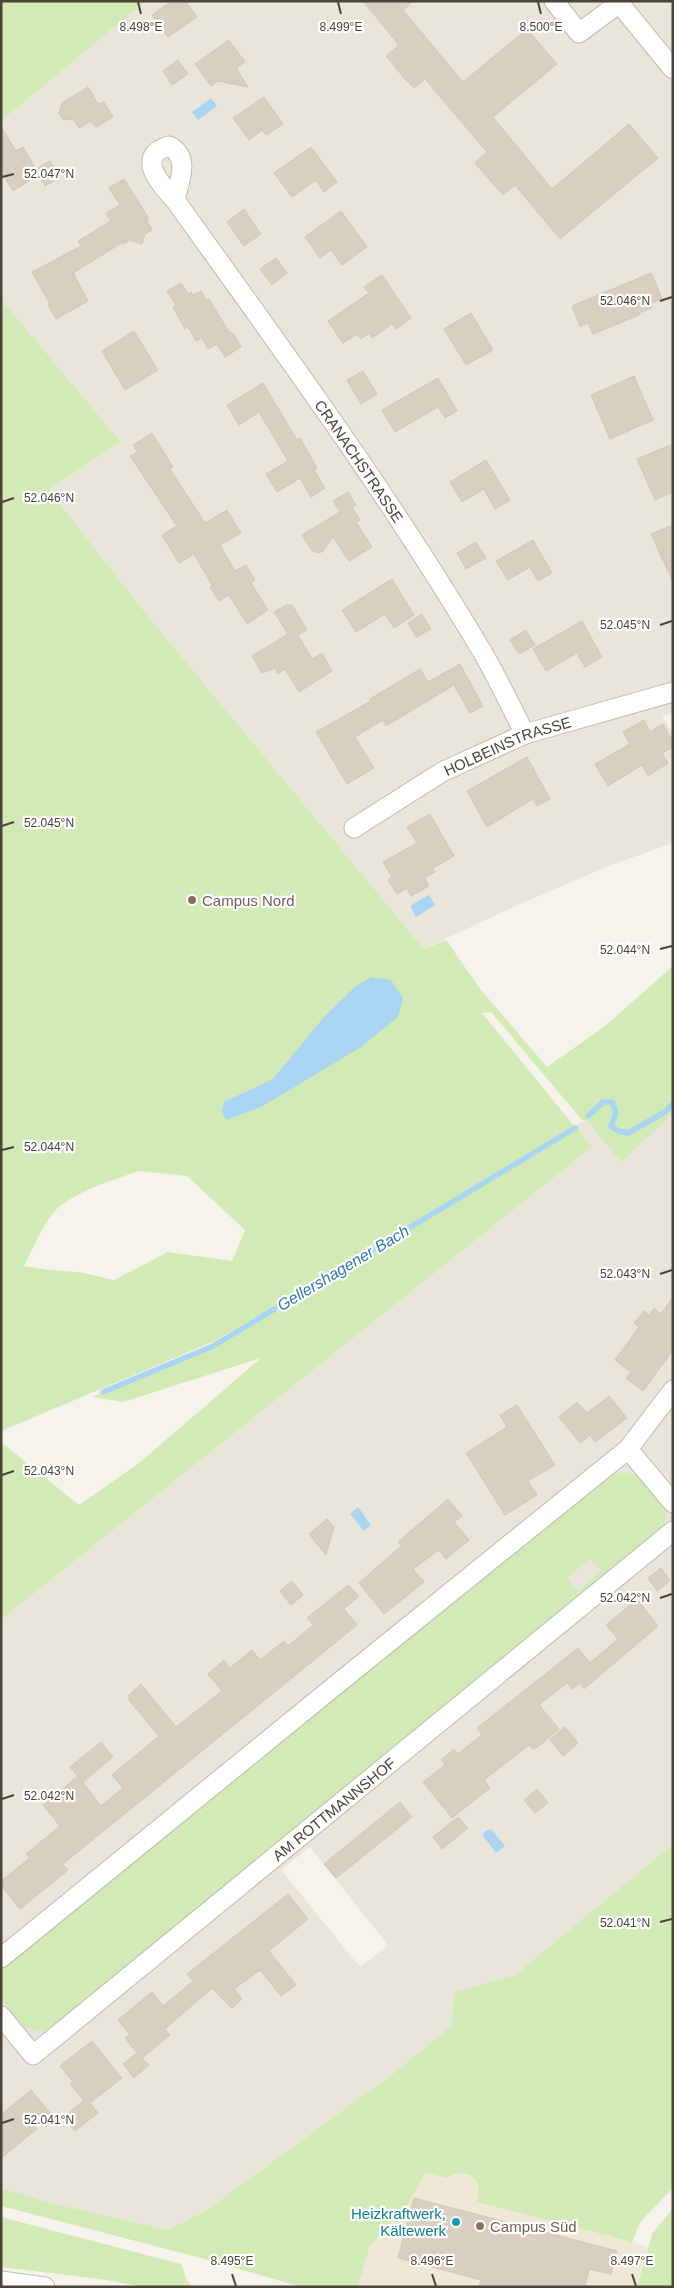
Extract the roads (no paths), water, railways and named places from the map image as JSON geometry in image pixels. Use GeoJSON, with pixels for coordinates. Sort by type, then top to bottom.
{"type":"FeatureCollection","features":[{"type":"Feature","properties":{"kind":"street"},"geometry":{"type":"LineString","coordinates":[[554,1],[579,32],[620,2],[673,69]]}},
{"type":"Feature","properties":{"kind":"street","name":"CRANACHSTRASSE"},"geometry":{"type":"LineString","coordinates":[[175,200],[276,341],[418,546],[484,655],[525,734]]}},
{"type":"Feature","properties":{"kind":"street","name":"HOLBEINSTRASSE"},"geometry":{"type":"LineString","coordinates":[[354,828],[442,772],[525,734],[673,692]]}},
{"type":"Feature","properties":{"kind":"street"},"geometry":{"type":"LineString","coordinates":[[1,1958],[326,1692],[628,1449],[673,1390]]}},
{"type":"Feature","properties":{"kind":"street"},"geometry":{"type":"LineString","coordinates":[[628,1449],[673,1503]]}},
{"type":"Feature","properties":{"kind":"street","name":"AM ROTTMANNSHOF"},"geometry":{"type":"LineString","coordinates":[[1,2016],[33,2055],[673,1531]]}},
{"type":"Feature","properties":{"kind":"street"},"geometry":{"type":"LineString","coordinates":[[1,2281],[45,2287]]}},
{"type":"Feature","properties":{"kind":"water"},"geometry":{"type":"Polygon","coordinates":[[[211,98],[217,106],[198,120],[192,112],[211,98]]]}},
{"type":"Feature","properties":{"kind":"water"},"geometry":{"type":"Polygon","coordinates":[[[429,895],[435,905],[416,917],[410,906],[429,895]]]}},
{"type":"Feature","properties":{"kind":"water"},"geometry":{"type":"Polygon","coordinates":[[[371,977],[391,980],[403,998],[398,1017],[361,1047],[261,1107],[226,1120],[222,1112],[224,1102],[273,1079],[324,1017],[356,986],[371,977]]]}},
{"type":"Feature","properties":{"kind":"water"},"geometry":{"type":"Polygon","coordinates":[[[358,1507],[371,1525],[364,1531],[350,1514],[358,1507]]]}},
{"type":"Feature","properties":{"kind":"water"},"geometry":{"type":"Polygon","coordinates":[[[491,1829],[505,1846],[496,1853],[483,1836],[485,1831],[491,1829]]]}},
{"type":"Feature","properties":{"kind":"waterway","name":"Gellershagener Bach"},"geometry":{"type":"LineString","coordinates":[[588,1116],[603,1102],[612,1102],[616,1113],[611,1126],[618,1131],[628,1133],[665,1112],[673,1104]]}},
{"type":"Feature","properties":{"kind":"waterway","name":"Gellershagener Bach"},"geometry":{"type":"LineString","coordinates":[[103,1392],[213,1346],[575,1128]]}},
{"type":"Feature","properties":{"kind":"place","name":"Campus Nord"},"geometry":{"type":"Point","coordinates":[192,900]}},
{"type":"Feature","properties":{"kind":"place","name":"Heizkraftwerk, Kältewerk"},"geometry":{"type":"Point","coordinates":[456,2222]}},
{"type":"Feature","properties":{"kind":"place","name":"Campus Süd"},"geometry":{"type":"Point","coordinates":[480,2226]}}]}
